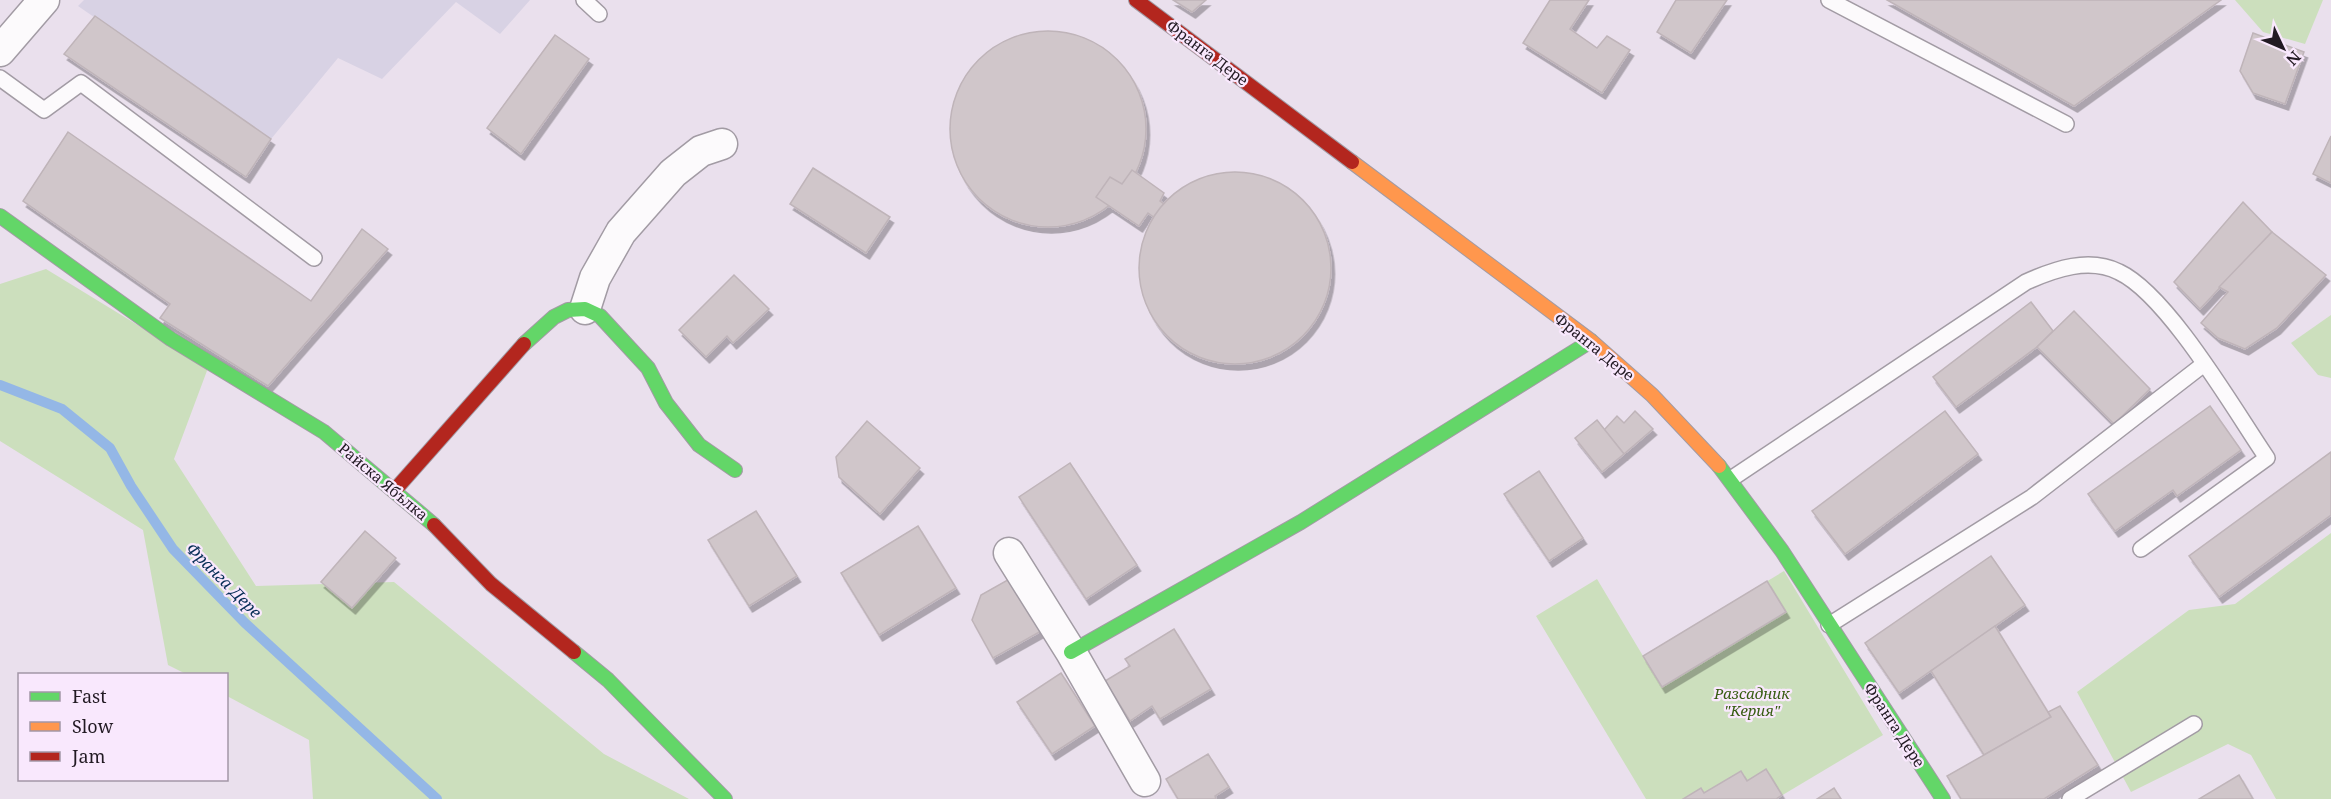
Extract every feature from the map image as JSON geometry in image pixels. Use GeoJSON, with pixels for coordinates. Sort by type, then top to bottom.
{"type":"FeatureCollection","features":[{"type":"Feature","properties":{"kind":"street"},"geometry":{"type":"LineString","coordinates":[[0,51],[44,0]]}},
{"type":"Feature","properties":{"kind":"street","name":"Франга Дере"},"geometry":{"type":"LineString","coordinates":[[1136,0],[1591,341],[1652,395],[1731,479],[1782,551],[1943,799]]}},
{"type":"Feature","properties":{"kind":"street"},"geometry":{"type":"LineString","coordinates":[[585,309],[595,278],[621,232],[673,173],[701,151],[722,144]]}},
{"type":"Feature","properties":{"kind":"street","name":"Райска Ябълка"},"geometry":{"type":"LineString","coordinates":[[0,216],[171,339],[324,432],[435,525],[491,584],[608,680],[725,799]]}},
{"type":"Feature","properties":{"kind":"street"},"geometry":{"type":"LineString","coordinates":[[394,491],[514,352],[554,317],[568,310],[585,309],[600,316],[613,328],[648,368],[666,404],[699,445],[735,470]]}},
{"type":"Feature","properties":{"kind":"street"},"geometry":{"type":"LineString","coordinates":[[1071,652],[1301,522],[1591,341]]}},
{"type":"Feature","properties":{"kind":"street"},"geometry":{"type":"LineString","coordinates":[[1008,553],[1071,652],[1146,781]]}},
{"type":"Feature","properties":{"kind":"lane"},"geometry":{"type":"LineString","coordinates":[[584,0],[599,14]]}},
{"type":"Feature","properties":{"kind":"lane"},"geometry":{"type":"LineString","coordinates":[[1828,0],[2066,124]]}},
{"type":"Feature","properties":{"kind":"lane"},"geometry":{"type":"LineString","coordinates":[[0,78],[44,110],[81,83],[314,258]]}},
{"type":"Feature","properties":{"kind":"lane"},"geometry":{"type":"LineString","coordinates":[[1731,479],[2026,282],[2056,268],[2091,265],[2118,271],[2146,290],[2204,364],[2267,458],[2140,549]]}},
{"type":"Feature","properties":{"kind":"lane"},"geometry":{"type":"LineString","coordinates":[[1829,625],[2032,497],[2204,364]]}},
{"type":"Feature","properties":{"kind":"lane"},"geometry":{"type":"LineString","coordinates":[[2070,799],[2194,724]]}},
{"type":"Feature","properties":{"kind":"shaded area"},"geometry":{"type":"Polygon","coordinates":[[[84,0],[530,0],[500,34],[456,2],[382,79],[338,58],[271,139],[78,6],[84,0]]]}},
{"type":"Feature","properties":{"kind":"green space"},"geometry":{"type":"Polygon","coordinates":[[[2235,0],[2323,0],[2305,44],[2263,32],[2235,0]]]}},
{"type":"Feature","properties":{"kind":"green space"},"geometry":{"type":"Polygon","coordinates":[[[46,269],[208,368],[174,459],[256,586],[394,582],[604,754],[689,799],[313,799],[309,740],[228,697],[228,673],[184,673],[168,665],[143,530],[0,441],[0,284],[46,269]]]}},
{"type":"Feature","properties":{"kind":"green space"},"geometry":{"type":"Polygon","coordinates":[[[2331,315],[2331,378],[2318,375],[2291,343],[2331,315]]]}},
{"type":"Feature","properties":{"kind":"green space"},"geometry":{"type":"Polygon","coordinates":[[[2331,533],[2331,799],[2276,799],[2251,755],[2228,744],[2131,792],[2077,692],[2189,610],[2235,604],[2331,533]]]}},
{"type":"Feature","properties":{"kind":"green space","name":"Разсадник \"Керия\""},"geometry":{"type":"Polygon","coordinates":[[[1784,571],[1883,735],[1776,799],[1646,799],[1536,616],[1597,579],[1643,656],[1784,571]]]}},
{"type":"Feature","properties":{"kind":"building"},"geometry":{"type":"Polygon","coordinates":[[[1173,0],[1206,0],[1192,12],[1173,0]]]}},
{"type":"Feature","properties":{"kind":"building"},"geometry":{"type":"Polygon","coordinates":[[[1550,0],[1589,0],[1570,29],[1597,48],[1607,36],[1630,50],[1602,93],[1523,43],[1550,0]]]}},
{"type":"Feature","properties":{"kind":"building"},"geometry":{"type":"Polygon","coordinates":[[[1676,0],[1727,0],[1691,53],[1657,32],[1676,0]]]}},
{"type":"Feature","properties":{"kind":"building"},"geometry":{"type":"Polygon","coordinates":[[[1887,0],[2221,0],[2074,106],[1887,0]]]}},
{"type":"Feature","properties":{"kind":"building"},"geometry":{"type":"Polygon","coordinates":[[[95,16],[271,139],[246,177],[64,54],[95,16]]]}},
{"type":"Feature","properties":{"kind":"building"},"geometry":{"type":"Polygon","coordinates":[[[1038,31],[1058,31],[1094,42],[1103,47],[1124,67],[1139,91],[1146,119],[1146,139],[1139,167],[1130,184],[1110,205],[1094,216],[1077,223],[1058,227],[1038,227],[1010,220],[993,211],[966,184],[954,158],[950,139],[950,119],[957,91],[966,74],[993,47],[1019,35],[1038,31]]]}},
{"type":"Feature","properties":{"kind":"building"},"geometry":{"type":"Polygon","coordinates":[[[2253,33],[2304,52],[2285,104],[2253,93],[2240,71],[2253,33]]]}},
{"type":"Feature","properties":{"kind":"building"},"geometry":{"type":"Polygon","coordinates":[[[555,35],[589,59],[521,154],[487,128],[555,35]]]}},
{"type":"Feature","properties":{"kind":"building"},"geometry":{"type":"Polygon","coordinates":[[[68,132],[311,301],[362,229],[388,249],[268,386],[160,318],[170,304],[23,201],[68,132]]]}},
{"type":"Feature","properties":{"kind":"building"},"geometry":{"type":"Polygon","coordinates":[[[2331,136],[2331,183],[2313,174],[2331,136]]]}},
{"type":"Feature","properties":{"kind":"building"},"geometry":{"type":"Polygon","coordinates":[[[813,168],[890,217],[866,253],[790,204],[813,168]]]}},
{"type":"Feature","properties":{"kind":"building"},"geometry":{"type":"Polygon","coordinates":[[[1132,170],[1164,193],[1160,201],[1169,208],[1159,221],[1148,213],[1139,226],[1096,197],[1110,177],[1122,184],[1132,170]]]}},
{"type":"Feature","properties":{"kind":"building"},"geometry":{"type":"Polygon","coordinates":[[[1235,172],[1263,176],[1288,188],[1303,200],[1315,215],[1327,240],[1331,268],[1327,296],[1315,321],[1303,336],[1288,348],[1263,360],[1235,364],[1207,360],[1182,348],[1167,336],[1155,321],[1143,296],[1139,268],[1143,240],[1155,215],[1167,200],[1182,188],[1207,176],[1235,172]]]}},
{"type":"Feature","properties":{"kind":"building"},"geometry":{"type":"Polygon","coordinates":[[[2243,202],[2272,232],[2200,309],[2174,282],[2243,202]]]}},
{"type":"Feature","properties":{"kind":"building"},"geometry":{"type":"Polygon","coordinates":[[[2272,232],[2326,275],[2277,328],[2245,349],[2218,338],[2201,323],[2228,292],[2219,287],[2272,232]]]}},
{"type":"Feature","properties":{"kind":"building"},"geometry":{"type":"Polygon","coordinates":[[[734,275],[769,309],[733,343],[727,336],[706,357],[679,330],[734,275]]]}},
{"type":"Feature","properties":{"kind":"building"},"geometry":{"type":"Polygon","coordinates":[[[2031,302],[2053,331],[2037,347],[1956,407],[1933,377],[2031,302]]]}},
{"type":"Feature","properties":{"kind":"building"},"geometry":{"type":"Polygon","coordinates":[[[2074,311],[2150,389],[2114,424],[2037,347],[2074,311]]]}},
{"type":"Feature","properties":{"kind":"building"},"geometry":{"type":"Polygon","coordinates":[[[2210,406],[2241,450],[2177,496],[2173,490],[2115,531],[2088,494],[2210,406]]]}},
{"type":"Feature","properties":{"kind":"building"},"geometry":{"type":"Polygon","coordinates":[[[1635,411],[1653,429],[1624,454],[1604,430],[1617,416],[1624,423],[1635,411]]]}},
{"type":"Feature","properties":{"kind":"building"},"geometry":{"type":"Polygon","coordinates":[[[1945,411],[1978,454],[1845,554],[1812,511],[1945,411]]]}},
{"type":"Feature","properties":{"kind":"building"},"geometry":{"type":"Polygon","coordinates":[[[1597,420],[1624,454],[1602,472],[1575,438],[1597,420]]]}},
{"type":"Feature","properties":{"kind":"building"},"geometry":{"type":"Polygon","coordinates":[[[867,421],[920,468],[880,514],[839,477],[836,457],[867,421]]]}},
{"type":"Feature","properties":{"kind":"building"},"geometry":{"type":"Polygon","coordinates":[[[2331,452],[2331,515],[2219,597],[2189,556],[2331,452]]]}},
{"type":"Feature","properties":{"kind":"building"},"geometry":{"type":"Polygon","coordinates":[[[1070,463],[1137,565],[1086,599],[1019,497],[1070,463]]]}},
{"type":"Feature","properties":{"kind":"building"},"geometry":{"type":"Polygon","coordinates":[[[1539,471],[1583,538],[1549,561],[1504,494],[1539,471]]]}},
{"type":"Feature","properties":{"kind":"building"},"geometry":{"type":"Polygon","coordinates":[[[756,511],[797,576],[749,606],[708,540],[756,511]]]}},
{"type":"Feature","properties":{"kind":"building"},"geometry":{"type":"Polygon","coordinates":[[[918,526],[956,588],[879,635],[841,573],[918,526]]]}},
{"type":"Feature","properties":{"kind":"building"},"geometry":{"type":"Polygon","coordinates":[[[365,531],[396,558],[352,608],[321,582],[365,531]]]}},
{"type":"Feature","properties":{"kind":"building"},"geometry":{"type":"Polygon","coordinates":[[[1991,556],[2025,605],[1899,693],[1865,643],[1991,556]]]}},
{"type":"Feature","properties":{"kind":"building"},"geometry":{"type":"Polygon","coordinates":[[[1013,577],[1043,630],[993,658],[972,620],[981,595],[1013,577]]]}},
{"type":"Feature","properties":{"kind":"building"},"geometry":{"type":"Polygon","coordinates":[[[1767,581],[1786,612],[1662,687],[1643,656],[1767,581]]]}},
{"type":"Feature","properties":{"kind":"building"},"geometry":{"type":"Polygon","coordinates":[[[1995,626],[2051,717],[1984,755],[1931,671],[1995,626]]]}},
{"type":"Feature","properties":{"kind":"building"},"geometry":{"type":"Polygon","coordinates":[[[1174,629],[1211,689],[1160,719],[1152,706],[1130,721],[1105,681],[1130,666],[1125,659],[1174,629]]]}},
{"type":"Feature","properties":{"kind":"building"},"geometry":{"type":"Polygon","coordinates":[[[1061,673],[1095,726],[1052,754],[1017,702],[1061,673]]]}},
{"type":"Feature","properties":{"kind":"building"},"geometry":{"type":"Polygon","coordinates":[[[2060,706],[2098,765],[2044,799],[1961,799],[1947,776],[2051,717],[2048,712],[2060,706]]]}},
{"type":"Feature","properties":{"kind":"building"},"geometry":{"type":"Polygon","coordinates":[[[1208,754],[1229,787],[1215,796],[1216,799],[1178,799],[1166,779],[1208,754]]]}},
{"type":"Feature","properties":{"kind":"building"},"geometry":{"type":"Polygon","coordinates":[[[1766,769],[1782,795],[1776,799],[1683,799],[1701,788],[1704,793],[1741,771],[1747,781],[1766,769]]]}},
{"type":"Feature","properties":{"kind":"building"},"geometry":{"type":"Polygon","coordinates":[[[2239,775],[2253,799],[2199,799],[2239,775]]]}},
{"type":"Feature","properties":{"kind":"building"},"geometry":{"type":"Polygon","coordinates":[[[1834,788],[1841,799],[1817,799],[1834,788]]]}},
{"type":"Feature","properties":{"kind":"waterway","name":"Франга Дере"},"geometry":{"type":"LineString","coordinates":[[0,385],[62,409],[110,448],[131,486],[173,549],[245,623],[437,799]]}},
{"type":"Feature","properties":{"kind":"traffic: fast"},"geometry":{"type":"LineString","coordinates":[[0,216],[171,339],[324,432],[434,525]]}},
{"type":"Feature","properties":{"kind":"traffic: fast"},"geometry":{"type":"LineString","coordinates":[[524,344],[554,317],[568,310],[585,309],[600,316],[648,368],[666,403],[699,445],[735,470]]}},
{"type":"Feature","properties":{"kind":"traffic: fast"},"geometry":{"type":"LineString","coordinates":[[1071,652],[1301,522],[1591,341]]}},
{"type":"Feature","properties":{"kind":"traffic: fast"},"geometry":{"type":"LineString","coordinates":[[1719,466],[1782,551],[1943,799]]}},
{"type":"Feature","properties":{"kind":"traffic: fast"},"geometry":{"type":"LineString","coordinates":[[574,652],[608,680],[725,799]]}},
{"type":"Feature","properties":{"kind":"traffic: slow"},"geometry":{"type":"LineString","coordinates":[[1352,162],[1591,341],[1652,395],[1719,466]]}},
{"type":"Feature","properties":{"kind":"traffic: jam"},"geometry":{"type":"LineString","coordinates":[[1136,0],[1352,162]]}},
{"type":"Feature","properties":{"kind":"traffic: jam"},"geometry":{"type":"LineString","coordinates":[[394,491],[524,344]]}},
{"type":"Feature","properties":{"kind":"traffic: jam"},"geometry":{"type":"LineString","coordinates":[[434,525],[491,584],[574,652]]}}]}
